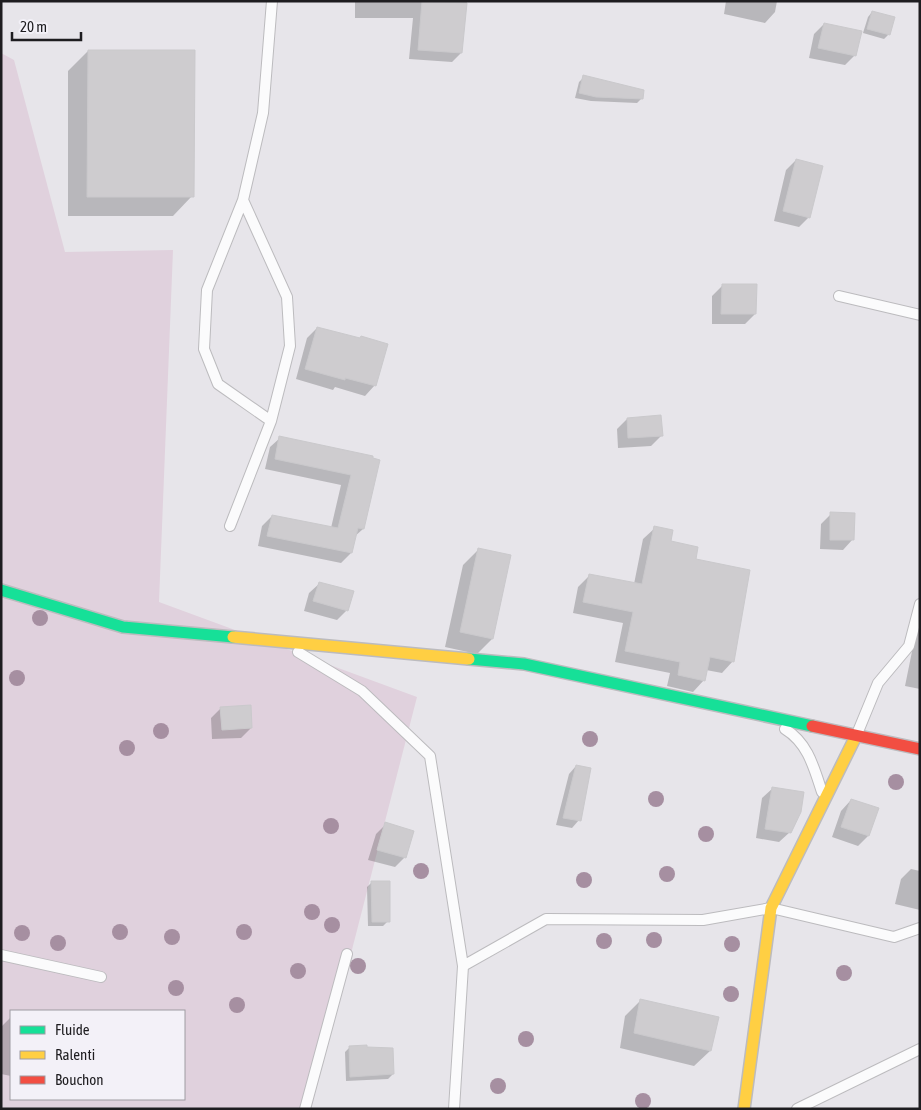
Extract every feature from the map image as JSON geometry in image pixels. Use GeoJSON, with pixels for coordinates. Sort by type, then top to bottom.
{"type":"FeatureCollection","features":[{"type":"Feature","properties":{"kind":"street"},"geometry":{"type":"LineString","coordinates":[[1,590],[123,627],[524,664],[920,749]]}},
{"type":"Feature","properties":{"kind":"street"},"geometry":{"type":"LineString","coordinates":[[744,1109],[771,908],[856,736]]}},
{"type":"Feature","properties":{"kind":"lane"},"geometry":{"type":"LineString","coordinates":[[271,421],[218,384],[204,349],[207,290],[243,200],[263,113],[272,1]]}},
{"type":"Feature","properties":{"kind":"lane"},"geometry":{"type":"LineString","coordinates":[[230,526],[271,421],[290,346],[287,297],[243,200]]}},
{"type":"Feature","properties":{"kind":"lane"},"geometry":{"type":"LineString","coordinates":[[840,296],[920,315]]}},
{"type":"Feature","properties":{"kind":"lane"},"geometry":{"type":"LineString","coordinates":[[856,736],[878,683],[909,646],[920,604]]}},
{"type":"Feature","properties":{"kind":"lane"},"geometry":{"type":"LineString","coordinates":[[282,642],[362,691],[430,756],[463,966],[454,1109]]}},
{"type":"Feature","properties":{"kind":"lane"},"geometry":{"type":"LineString","coordinates":[[762,716],[792,733],[809,754],[824,800]]}},
{"type":"Feature","properties":{"kind":"lane"},"geometry":{"type":"LineString","coordinates":[[463,966],[546,920],[703,920],[771,908],[894,937],[920,928]]}},
{"type":"Feature","properties":{"kind":"lane"},"geometry":{"type":"LineString","coordinates":[[305,1109],[347,954]]}},
{"type":"Feature","properties":{"kind":"lane"},"geometry":{"type":"LineString","coordinates":[[1,955],[101,977]]}},
{"type":"Feature","properties":{"kind":"lane"},"geometry":{"type":"LineString","coordinates":[[797,1109],[920,1049]]}},
{"type":"Feature","properties":{"kind":"shaded area"},"geometry":{"type":"Polygon","coordinates":[[[1,53],[14,60],[65,252],[173,250],[159,602],[417,697],[311,1109],[1,1109],[1,53]]]}},
{"type":"Feature","properties":{"kind":"building"},"geometry":{"type":"Polygon","coordinates":[[[422,1],[467,3],[462,53],[418,50],[422,1]]]}},
{"type":"Feature","properties":{"kind":"building"},"geometry":{"type":"Polygon","coordinates":[[[872,11],[895,17],[890,35],[867,29],[872,11]]]}},
{"type":"Feature","properties":{"kind":"building"},"geometry":{"type":"Polygon","coordinates":[[[824,23],[862,31],[856,56],[818,48],[824,23]]]}},
{"type":"Feature","properties":{"kind":"building"},"geometry":{"type":"Polygon","coordinates":[[[88,50],[195,50],[194,197],[87,197],[88,50]]]}},
{"type":"Feature","properties":{"kind":"building"},"geometry":{"type":"Polygon","coordinates":[[[583,75],[644,90],[643,99],[596,97],[579,93],[583,75]]]}},
{"type":"Feature","properties":{"kind":"building"},"geometry":{"type":"Polygon","coordinates":[[[796,159],[823,166],[810,218],[783,211],[796,159]]]}},
{"type":"Feature","properties":{"kind":"building"},"geometry":{"type":"Polygon","coordinates":[[[722,284],[757,284],[756,314],[721,314],[722,284]]]}},
{"type":"Feature","properties":{"kind":"building"},"geometry":{"type":"Polygon","coordinates":[[[317,327],[388,344],[376,386],[305,369],[317,327]]]}},
{"type":"Feature","properties":{"kind":"building"},"geometry":{"type":"Polygon","coordinates":[[[661,415],[663,436],[628,438],[627,418],[661,415]]]}},
{"type":"Feature","properties":{"kind":"building"},"geometry":{"type":"Polygon","coordinates":[[[279,436],[373,456],[373,458],[380,460],[364,529],[358,528],[352,553],[267,536],[272,515],[338,528],[351,475],[275,459],[279,436]]]}},
{"type":"Feature","properties":{"kind":"building"},"geometry":{"type":"Polygon","coordinates":[[[830,512],[855,513],[854,540],[830,540],[830,512]]]}},
{"type":"Feature","properties":{"kind":"building"},"geometry":{"type":"Polygon","coordinates":[[[654,526],[673,530],[671,541],[698,547],[696,559],[750,570],[734,662],[710,657],[705,681],[678,675],[680,662],[625,651],[633,612],[583,602],[589,574],[642,584],[654,526]]]}},
{"type":"Feature","properties":{"kind":"building"},"geometry":{"type":"Polygon","coordinates":[[[478,548],[511,555],[493,639],[460,632],[478,548]]]}},
{"type":"Feature","properties":{"kind":"building"},"geometry":{"type":"Polygon","coordinates":[[[319,582],[354,591],[348,611],[313,601],[319,582]]]}},
{"type":"Feature","properties":{"kind":"building"},"geometry":{"type":"Polygon","coordinates":[[[251,705],[252,728],[222,730],[220,707],[251,705]]]}},
{"type":"Feature","properties":{"kind":"building"},"geometry":{"type":"Polygon","coordinates":[[[576,765],[591,768],[581,821],[563,818],[576,765]]]}},
{"type":"Feature","properties":{"kind":"building"},"geometry":{"type":"Polygon","coordinates":[[[772,787],[804,792],[801,812],[791,833],[765,829],[772,787]]]}},
{"type":"Feature","properties":{"kind":"building"},"geometry":{"type":"Polygon","coordinates":[[[851,799],[879,808],[869,836],[841,827],[851,799]]]}},
{"type":"Feature","properties":{"kind":"building"},"geometry":{"type":"Polygon","coordinates":[[[385,822],[414,831],[406,858],[377,850],[385,822]]]}},
{"type":"Feature","properties":{"kind":"building"},"geometry":{"type":"Polygon","coordinates":[[[371,881],[390,881],[390,922],[372,922],[371,881]]]}},
{"type":"Feature","properties":{"kind":"building"},"geometry":{"type":"Polygon","coordinates":[[[640,999],[719,1017],[711,1051],[634,1033],[640,999]]]}},
{"type":"Feature","properties":{"kind":"building"},"geometry":{"type":"Polygon","coordinates":[[[367,1045],[367,1047],[393,1048],[394,1074],[350,1077],[349,1046],[367,1045]]]}},
{"type":"Feature","properties":{"kind":"traffic: fast"},"geometry":{"type":"LineString","coordinates":[[1,590],[123,627],[233,637]]}},
{"type":"Feature","properties":{"kind":"traffic: fast"},"geometry":{"type":"LineString","coordinates":[[469,659],[524,664],[812,726]]}},
{"type":"Feature","properties":{"kind":"traffic: slow"},"geometry":{"type":"LineString","coordinates":[[233,637],[469,659]]}},
{"type":"Feature","properties":{"kind":"traffic: slow"},"geometry":{"type":"LineString","coordinates":[[744,1109],[771,908],[856,736]]}},
{"type":"Feature","properties":{"kind":"traffic: jam"},"geometry":{"type":"LineString","coordinates":[[812,726],[920,749]]}}]}
